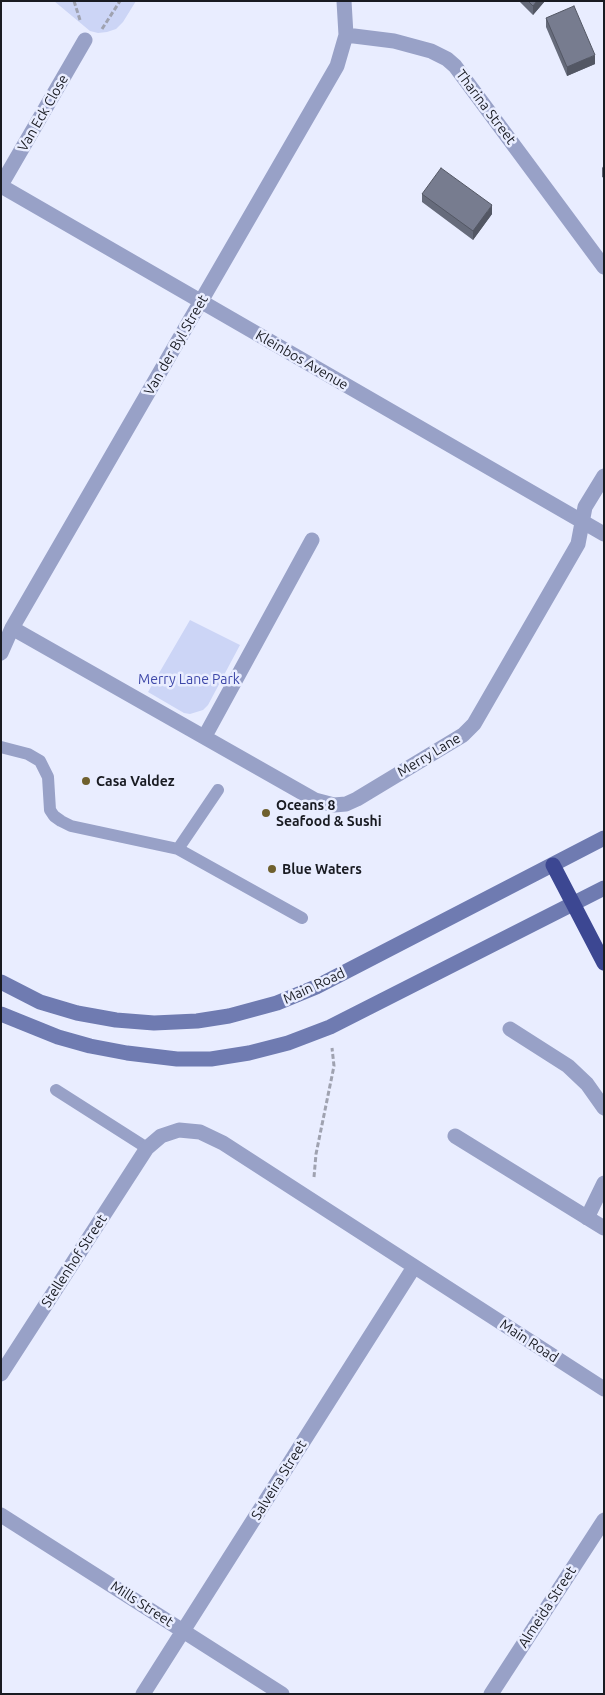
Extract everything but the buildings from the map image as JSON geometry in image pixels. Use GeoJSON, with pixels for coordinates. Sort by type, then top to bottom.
{"type":"FeatureCollection","features":[{"type":"Feature","properties":{"kind":"highway"},"geometry":{"type":"LineString","coordinates":[[553,865],[604,963]]}},
{"type":"Feature","properties":{"kind":"main road","name":"Main Road"},"geometry":{"type":"LineString","coordinates":[[1,982],[40,1002],[77,1013],[116,1020],[154,1023],[197,1021],[229,1016],[277,1004],[316,987],[604,838]]}},
{"type":"Feature","properties":{"kind":"main road"},"geometry":{"type":"LineString","coordinates":[[1,1014],[43,1032],[90,1046],[126,1053],[176,1059],[211,1059],[249,1053],[288,1043],[330,1027],[604,888]]}},
{"type":"Feature","properties":{"kind":"street"},"geometry":{"type":"LineString","coordinates":[[344,1],[346,35]]}},
{"type":"Feature","properties":{"kind":"street","name":"Tharina Street"},"geometry":{"type":"LineString","coordinates":[[346,35],[394,41],[430,51],[447,59],[455,66],[604,267]]}},
{"type":"Feature","properties":{"kind":"street","name":"Van der Byl Street"},"geometry":{"type":"LineString","coordinates":[[1,652],[12,628],[337,66],[346,35]]}},
{"type":"Feature","properties":{"kind":"street","name":"Van Eck Close"},"geometry":{"type":"LineString","coordinates":[[1,186],[85,40]]}},
{"type":"Feature","properties":{"kind":"street","name":"Kleinbos Avenue"},"geometry":{"type":"LineString","coordinates":[[1,186],[604,534]]}},
{"type":"Feature","properties":{"kind":"street"},"geometry":{"type":"LineString","coordinates":[[582,521],[585,507],[604,476]]}},
{"type":"Feature","properties":{"kind":"street","name":"Merry Lane"},"geometry":{"type":"LineString","coordinates":[[12,628],[315,800],[334,805],[346,804],[463,735],[474,724],[578,544],[582,521]]}},
{"type":"Feature","properties":{"kind":"street"},"geometry":{"type":"LineString","coordinates":[[205,736],[312,540]]}},
{"type":"Feature","properties":{"kind":"street"},"geometry":{"type":"LineString","coordinates":[[510,1029],[568,1066],[587,1084],[604,1108]]}},
{"type":"Feature","properties":{"kind":"street","name":"Main Road"},"geometry":{"type":"LineString","coordinates":[[147,1148],[161,1136],[179,1130],[200,1132],[223,1143],[604,1389]]}},
{"type":"Feature","properties":{"kind":"street"},"geometry":{"type":"LineString","coordinates":[[454,1136],[604,1228]]}},
{"type":"Feature","properties":{"kind":"street","name":"Stellenhof Street"},"geometry":{"type":"LineString","coordinates":[[1,1374],[147,1148]]}},
{"type":"Feature","properties":{"kind":"street"},"geometry":{"type":"LineString","coordinates":[[587,1218],[604,1183]]}},
{"type":"Feature","properties":{"kind":"street","name":"Salveira Street"},"geometry":{"type":"LineString","coordinates":[[143,1694],[414,1266]]}},
{"type":"Feature","properties":{"kind":"street","name":"Mills Street"},"geometry":{"type":"LineString","coordinates":[[1,1515],[282,1694]]}},
{"type":"Feature","properties":{"kind":"street","name":"Almeida Street"},"geometry":{"type":"LineString","coordinates":[[491,1694],[604,1520]]}},
{"type":"Feature","properties":{"kind":"lane"},"geometry":{"type":"LineString","coordinates":[[1,747],[28,754],[40,761],[48,777],[50,810],[61,821],[71,826],[178,850],[302,918]]}},
{"type":"Feature","properties":{"kind":"lane"},"geometry":{"type":"LineString","coordinates":[[178,850],[218,790]]}},
{"type":"Feature","properties":{"kind":"lane"},"geometry":{"type":"LineString","coordinates":[[56,1090],[147,1148]]}},
{"type":"Feature","properties":{"kind":"path"},"geometry":{"type":"LineString","coordinates":[[85,40],[104,28],[120,1]]}},
{"type":"Feature","properties":{"kind":"path"},"geometry":{"type":"LineString","coordinates":[[312,1200],[316,1154],[334,1066],[330,1027]]}},
{"type":"Feature","properties":{"kind":"green space"},"geometry":{"type":"Polygon","coordinates":[[[54,1],[136,1],[123,22],[116,29],[98,33],[90,31],[54,1]]]}},
{"type":"Feature","properties":{"kind":"green space","name":"Merry Lane Park"},"geometry":{"type":"Polygon","coordinates":[[[190,620],[240,645],[208,705],[203,710],[190,714],[184,713],[148,692],[190,620]]]}},
{"type":"Feature","properties":{"kind":"place","name":"Casa Valdez"},"geometry":{"type":"Point","coordinates":[86,781]}},
{"type":"Feature","properties":{"kind":"place","name":"Oceans 8 Seafood & Sushi"},"geometry":{"type":"Point","coordinates":[266,813]}},
{"type":"Feature","properties":{"kind":"place","name":"Blue Waters"},"geometry":{"type":"Point","coordinates":[272,869]}}]}
